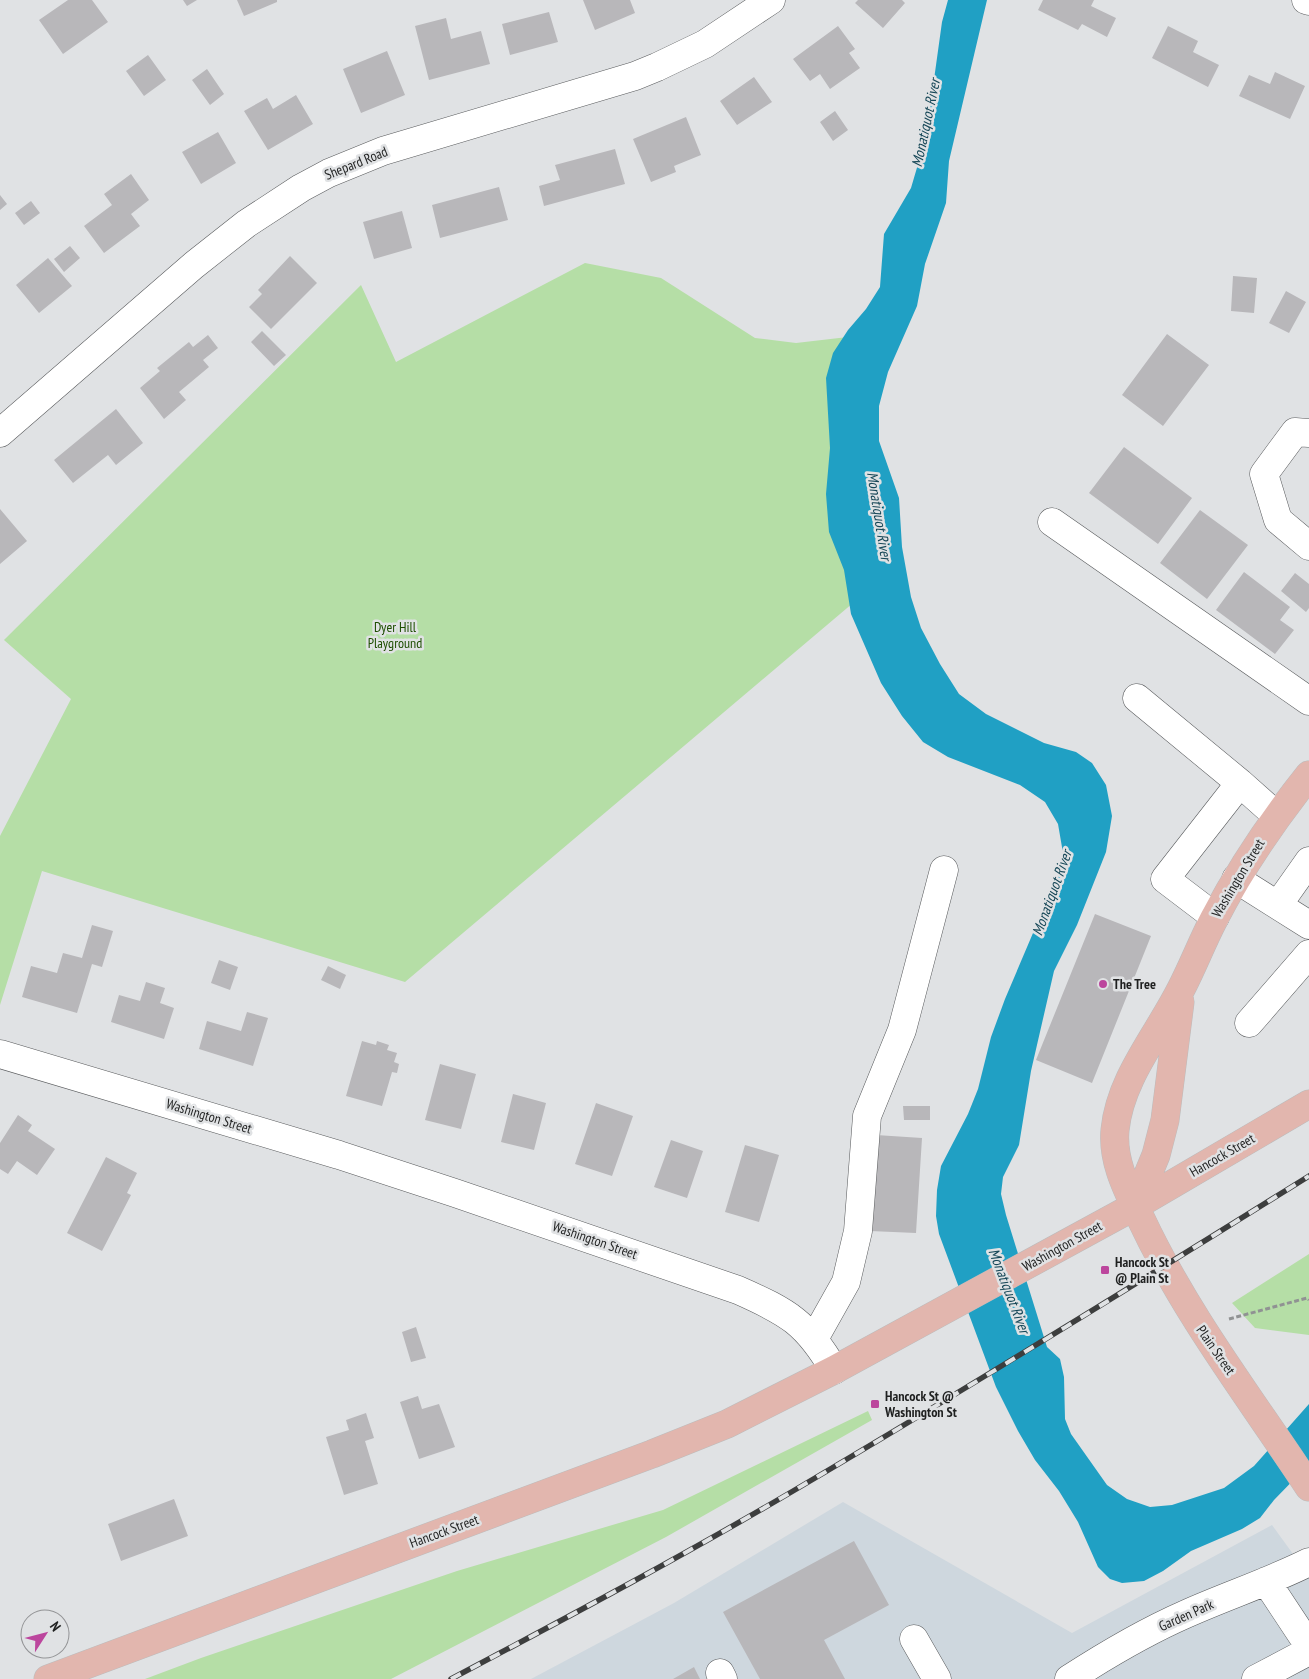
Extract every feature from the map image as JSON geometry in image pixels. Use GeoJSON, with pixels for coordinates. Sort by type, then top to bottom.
{"type":"FeatureCollection","features":[{"type":"Feature","properties":{"kind":"main road","name":"Washington Street"},"geometry":{"type":"LineString","coordinates":[[1135,1206],[1118,1168],[1115,1149],[1115,1130],[1119,1108],[1127,1085],[1181,989],[1215,917],[1236,879],[1277,816],[1309,775]]}},
{"type":"Feature","properties":{"kind":"main road","name":"Washington Street"},"geometry":{"type":"LineString","coordinates":[[834,1370],[1135,1206],[1156,1155],[1165,1120],[1181,989]]}},
{"type":"Feature","properties":{"kind":"main road","name":"Hancock Street"},"geometry":{"type":"LineString","coordinates":[[1135,1206],[1309,1104]]}},
{"type":"Feature","properties":{"kind":"main road","name":"Plain Street"},"geometry":{"type":"LineString","coordinates":[[1135,1206],[1165,1266],[1200,1326],[1309,1487]]}},
{"type":"Feature","properties":{"kind":"main road","name":"Hancock Street"},"geometry":{"type":"LineString","coordinates":[[48,1679],[691,1439],[766,1405],[834,1370]]}},
{"type":"Feature","properties":{"kind":"street","name":"Shepard Road"},"geometry":{"type":"LineString","coordinates":[[0,433],[194,265],[253,219],[301,188],[329,173],[383,151],[635,76],[705,44],[771,0]]}},
{"type":"Feature","properties":{"kind":"street"},"geometry":{"type":"LineString","coordinates":[[1309,433],[1295,432],[1264,474],[1278,520],[1309,546]]}},
{"type":"Feature","properties":{"kind":"street"},"geometry":{"type":"LineString","coordinates":[[1052,522],[1309,701]]}},
{"type":"Feature","properties":{"kind":"street"},"geometry":{"type":"LineString","coordinates":[[1137,698],[1277,816]]}},
{"type":"Feature","properties":{"kind":"street"},"geometry":{"type":"LineString","coordinates":[[1215,917],[1165,879],[1240,783]]}},
{"type":"Feature","properties":{"kind":"street"},"geometry":{"type":"LineString","coordinates":[[1278,905],[1309,861]]}},
{"type":"Feature","properties":{"kind":"street"},"geometry":{"type":"LineString","coordinates":[[814,1339],[846,1282],[858,1231],[867,1116],[902,1030],[944,870]]}},
{"type":"Feature","properties":{"kind":"street"},"geometry":{"type":"LineString","coordinates":[[1236,879],[1309,925]]}},
{"type":"Feature","properties":{"kind":"street"},"geometry":{"type":"LineString","coordinates":[[1249,1023],[1309,954]]}},
{"type":"Feature","properties":{"kind":"street","name":"Washington Street"},"geometry":{"type":"LineString","coordinates":[[0,1054],[340,1155],[738,1290],[780,1310],[799,1322],[814,1339],[834,1370]]}},
{"type":"Feature","properties":{"kind":"street","name":"Garden Park"},"geometry":{"type":"LineString","coordinates":[[1068,1679],[1105,1656],[1161,1626],[1309,1562]]}},
{"type":"Feature","properties":{"kind":"street"},"geometry":{"type":"LineString","coordinates":[[1266,1581],[1309,1646]]}},
{"type":"Feature","properties":{"kind":"street"},"geometry":{"type":"LineString","coordinates":[[914,1639],[937,1679]]}},
{"type":"Feature","properties":{"kind":"street"},"geometry":{"type":"LineString","coordinates":[[1256,1679],[1309,1651]]}},
{"type":"Feature","properties":{"kind":"path"},"geometry":{"type":"LineString","coordinates":[[1200,1326],[1307,1298],[1309,1300]]}},
{"type":"Feature","properties":{"kind":"shaded area"},"geometry":{"type":"Polygon","coordinates":[[[843,1502],[1072,1633],[1272,1525],[1309,1576],[1309,1679],[531,1679],[674,1603],[843,1502]]]}},
{"type":"Feature","properties":{"kind":"green space","name":"Dyer Hill Playground"},"geometry":{"type":"Polygon","coordinates":[[[585,263],[661,278],[755,338],[796,343],[865,335],[866,592],[405,982],[42,871],[0,1005],[0,836],[71,699],[4,640],[361,285],[396,362],[585,263]]]}},
{"type":"Feature","properties":{"kind":"green space"},"geometry":{"type":"Polygon","coordinates":[[[1309,1254],[1309,1335],[1255,1328],[1232,1303],[1309,1254]]]}},
{"type":"Feature","properties":{"kind":"green space"},"geometry":{"type":"Polygon","coordinates":[[[868,1411],[872,1420],[666,1537],[391,1679],[145,1679],[201,1658],[457,1571],[663,1510],[868,1411]]]}},
{"type":"Feature","properties":{"kind":"water","name":"Monatiquot River"},"geometry":{"type":"Polygon","coordinates":[[[948,0],[987,0],[949,161],[946,203],[925,264],[917,306],[888,372],[879,406],[879,441],[899,498],[902,547],[911,597],[921,628],[940,664],[959,694],[986,714],[1044,743],[1076,752],[1092,763],[1106,785],[1112,816],[1106,852],[1077,925],[1054,971],[1031,1071],[1019,1145],[1003,1177],[1001,1194],[1006,1215],[1047,1347],[1060,1359],[1064,1377],[1065,1419],[1071,1434],[1107,1485],[1127,1499],[1150,1507],[1172,1505],[1224,1488],[1254,1466],[1309,1404],[1309,1464],[1274,1500],[1260,1518],[1242,1529],[1191,1551],[1163,1571],[1144,1581],[1122,1583],[1110,1579],[1098,1567],[1078,1522],[1059,1491],[1035,1460],[1018,1431],[996,1387],[939,1234],[936,1216],[937,1190],[941,1166],[968,1114],[978,1089],[991,1037],[1005,999],[1053,886],[1063,853],[1058,824],[1045,802],[1020,785],[948,757],[923,742],[902,716],[881,683],[851,614],[844,570],[829,532],[826,494],[830,448],[826,378],[833,353],[880,287],[884,234],[911,188],[926,137],[942,22],[948,0]]]}},
{"type":"Feature","properties":{"kind":"building"},"geometry":{"type":"Polygon","coordinates":[[[68,0],[92,0],[108,22],[63,54],[39,20],[68,0]]]}},
{"type":"Feature","properties":{"kind":"building"},"geometry":{"type":"Polygon","coordinates":[[[183,0],[197,0],[187,6],[183,0]]]}},
{"type":"Feature","properties":{"kind":"building"},"geometry":{"type":"Polygon","coordinates":[[[237,0],[277,0],[277,2],[244,16],[237,0]]]}},
{"type":"Feature","properties":{"kind":"building"},"geometry":{"type":"Polygon","coordinates":[[[583,0],[630,0],[635,13],[595,30],[583,0]]]}},
{"type":"Feature","properties":{"kind":"building"},"geometry":{"type":"Polygon","coordinates":[[[858,0],[902,0],[905,3],[883,28],[855,3],[858,0]]]}},
{"type":"Feature","properties":{"kind":"building"},"geometry":{"type":"Polygon","coordinates":[[[1043,0],[1094,0],[1091,6],[1116,18],[1107,37],[1082,24],[1078,30],[1038,10],[1043,0]]]}},
{"type":"Feature","properties":{"kind":"building"},"geometry":{"type":"Polygon","coordinates":[[[549,12],[558,42],[510,55],[502,24],[549,12]]]}},
{"type":"Feature","properties":{"kind":"building"},"geometry":{"type":"Polygon","coordinates":[[[446,18],[451,39],[481,31],[490,64],[429,80],[415,26],[446,18]]]}},
{"type":"Feature","properties":{"kind":"building"},"geometry":{"type":"Polygon","coordinates":[[[838,26],[855,49],[849,53],[860,68],[830,89],[820,74],[810,81],[793,59],[838,26]]]}},
{"type":"Feature","properties":{"kind":"building"},"geometry":{"type":"Polygon","coordinates":[[[1168,26],[1198,41],[1193,52],[1219,65],[1208,87],[1152,58],[1168,26]]]}},
{"type":"Feature","properties":{"kind":"building"},"geometry":{"type":"Polygon","coordinates":[[[387,51],[405,95],[361,113],[343,69],[387,51]]]}},
{"type":"Feature","properties":{"kind":"building"},"geometry":{"type":"Polygon","coordinates":[[[148,55],[166,80],[144,96],[126,71],[148,55]]]}},
{"type":"Feature","properties":{"kind":"building"},"geometry":{"type":"Polygon","coordinates":[[[207,69],[224,94],[210,105],[192,80],[207,69]]]}},
{"type":"Feature","properties":{"kind":"building"},"geometry":{"type":"Polygon","coordinates":[[[1275,72],[1305,86],[1290,119],[1239,96],[1249,75],[1270,84],[1275,72]]]}},
{"type":"Feature","properties":{"kind":"building"},"geometry":{"type":"Polygon","coordinates":[[[754,77],[772,102],[737,125],[720,101],[754,77]]]}},
{"type":"Feature","properties":{"kind":"building"},"geometry":{"type":"Polygon","coordinates":[[[296,95],[313,124],[268,150],[244,111],[267,98],[273,109],[296,95]]]}},
{"type":"Feature","properties":{"kind":"building"},"geometry":{"type":"Polygon","coordinates":[[[835,111],[848,130],[833,141],[820,122],[835,111]]]}},
{"type":"Feature","properties":{"kind":"building"},"geometry":{"type":"Polygon","coordinates":[[[686,117],[701,155],[674,166],[676,172],[651,182],[633,139],[686,117]]]}},
{"type":"Feature","properties":{"kind":"building"},"geometry":{"type":"Polygon","coordinates":[[[218,132],[236,163],[201,184],[182,152],[218,132]]]}},
{"type":"Feature","properties":{"kind":"building"},"geometry":{"type":"Polygon","coordinates":[[[615,149],[625,184],[544,206],[539,186],[560,180],[555,165],[615,149]]]}},
{"type":"Feature","properties":{"kind":"building"},"geometry":{"type":"Polygon","coordinates":[[[131,174],[149,200],[131,214],[140,226],[104,253],[84,226],[112,205],[104,194],[131,174]]]}},
{"type":"Feature","properties":{"kind":"building"},"geometry":{"type":"Polygon","coordinates":[[[499,187],[508,220],[440,238],[432,205],[499,187]]]}},
{"type":"Feature","properties":{"kind":"building"},"geometry":{"type":"Polygon","coordinates":[[[0,195],[7,204],[0,210],[0,195]]]}},
{"type":"Feature","properties":{"kind":"building"},"geometry":{"type":"Polygon","coordinates":[[[31,201],[40,213],[24,225],[15,213],[31,201]]]}},
{"type":"Feature","properties":{"kind":"building"},"geometry":{"type":"Polygon","coordinates":[[[402,211],[412,248],[374,259],[363,222],[402,211]]]}},
{"type":"Feature","properties":{"kind":"building"},"geometry":{"type":"Polygon","coordinates":[[[70,246],[80,258],[64,272],[54,259],[70,246]]]}},
{"type":"Feature","properties":{"kind":"building"},"geometry":{"type":"Polygon","coordinates":[[[290,256],[317,283],[271,329],[249,307],[262,294],[258,290],[290,256]]]}},
{"type":"Feature","properties":{"kind":"building"},"geometry":{"type":"Polygon","coordinates":[[[48,258],[72,286],[39,313],[16,285],[48,258]]]}},
{"type":"Feature","properties":{"kind":"building"},"geometry":{"type":"Polygon","coordinates":[[[1233,276],[1257,278],[1254,313],[1231,311],[1233,276]]]}},
{"type":"Feature","properties":{"kind":"building"},"geometry":{"type":"Polygon","coordinates":[[[1286,291],[1306,302],[1289,333],[1269,323],[1286,291]]]}},
{"type":"Feature","properties":{"kind":"building"},"geometry":{"type":"Polygon","coordinates":[[[262,331],[286,355],[274,366],[251,342],[262,331]]]}},
{"type":"Feature","properties":{"kind":"building"},"geometry":{"type":"Polygon","coordinates":[[[1167,334],[1209,365],[1163,426],[1122,395],[1167,334]]]}},
{"type":"Feature","properties":{"kind":"building"},"geometry":{"type":"Polygon","coordinates":[[[208,335],[218,348],[203,360],[209,367],[179,392],[186,400],[164,419],[140,388],[160,371],[157,368],[189,342],[193,347],[208,335]]]}},
{"type":"Feature","properties":{"kind":"building"},"geometry":{"type":"Polygon","coordinates":[[[116,409],[143,443],[116,465],[108,455],[73,483],[54,460],[116,409]]]}},
{"type":"Feature","properties":{"kind":"building"},"geometry":{"type":"Polygon","coordinates":[[[1124,447],[1192,498],[1158,544],[1089,493],[1124,447]]]}},
{"type":"Feature","properties":{"kind":"building"},"geometry":{"type":"Polygon","coordinates":[[[0,509],[27,541],[0,564],[0,509]]]}},
{"type":"Feature","properties":{"kind":"building"},"geometry":{"type":"Polygon","coordinates":[[[1200,510],[1248,545],[1207,599],[1160,563],[1200,510]]]}},
{"type":"Feature","properties":{"kind":"building"},"geometry":{"type":"Polygon","coordinates":[[[1244,572],[1290,607],[1280,620],[1294,630],[1275,654],[1216,610],[1244,572]]]}},
{"type":"Feature","properties":{"kind":"building"},"geometry":{"type":"Polygon","coordinates":[[[1295,573],[1309,584],[1309,608],[1306,612],[1281,591],[1295,573]]]}},
{"type":"Feature","properties":{"kind":"building"},"geometry":{"type":"Polygon","coordinates":[[[1095,914],[1151,936],[1092,1083],[1036,1060],[1095,914]]]}},
{"type":"Feature","properties":{"kind":"building"},"geometry":{"type":"Polygon","coordinates":[[[92,925],[113,931],[102,967],[92,964],[77,1013],[22,997],[31,966],[57,973],[63,953],[82,958],[92,925]]]}},
{"type":"Feature","properties":{"kind":"building"},"geometry":{"type":"Polygon","coordinates":[[[219,960],[238,967],[230,990],[211,983],[219,960]]]}},
{"type":"Feature","properties":{"kind":"building"},"geometry":{"type":"Polygon","coordinates":[[[328,966],[346,975],[340,989],[321,980],[328,966]]]}},
{"type":"Feature","properties":{"kind":"building"},"geometry":{"type":"Polygon","coordinates":[[[146,982],[165,988],[160,1003],[174,1008],[164,1039],[111,1022],[119,995],[140,1001],[146,982]]]}},
{"type":"Feature","properties":{"kind":"building"},"geometry":{"type":"Polygon","coordinates":[[[247,1012],[268,1018],[253,1066],[199,1049],[207,1021],[241,1031],[247,1012]]]}},
{"type":"Feature","properties":{"kind":"building"},"geometry":{"type":"Polygon","coordinates":[[[362,1041],[376,1045],[377,1041],[389,1045],[387,1050],[397,1053],[394,1062],[399,1064],[397,1073],[392,1072],[382,1106],[346,1096],[362,1041]]]}},
{"type":"Feature","properties":{"kind":"building"},"geometry":{"type":"Polygon","coordinates":[[[440,1064],[476,1074],[461,1129],[425,1120],[440,1064]]]}},
{"type":"Feature","properties":{"kind":"building"},"geometry":{"type":"Polygon","coordinates":[[[513,1094],[546,1103],[534,1150],[501,1142],[513,1094]]]}},
{"type":"Feature","properties":{"kind":"building"},"geometry":{"type":"Polygon","coordinates":[[[596,1103],[633,1116],[612,1176],[575,1164],[596,1103]]]}},
{"type":"Feature","properties":{"kind":"building"},"geometry":{"type":"Polygon","coordinates":[[[903,1106],[930,1106],[930,1120],[904,1120],[903,1106]]]}},
{"type":"Feature","properties":{"kind":"building"},"geometry":{"type":"Polygon","coordinates":[[[18,1115],[32,1125],[28,1131],[55,1149],[37,1175],[17,1161],[8,1174],[0,1169],[0,1143],[18,1115]]]}},
{"type":"Feature","properties":{"kind":"building"},"geometry":{"type":"Polygon","coordinates":[[[876,1135],[922,1138],[916,1233],[870,1231],[876,1135]]]}},
{"type":"Feature","properties":{"kind":"building"},"geometry":{"type":"Polygon","coordinates":[[[671,1140],[703,1151],[687,1198],[654,1187],[671,1140]]]}},
{"type":"Feature","properties":{"kind":"building"},"geometry":{"type":"Polygon","coordinates":[[[745,1145],[779,1155],[759,1222],[725,1212],[745,1145]]]}},
{"type":"Feature","properties":{"kind":"building"},"geometry":{"type":"Polygon","coordinates":[[[106,1157],[137,1173],[127,1193],[131,1195],[102,1251],[67,1233],[106,1157]]]}},
{"type":"Feature","properties":{"kind":"building"},"geometry":{"type":"Polygon","coordinates":[[[416,1327],[426,1358],[411,1362],[402,1332],[416,1327]]]}},
{"type":"Feature","properties":{"kind":"building"},"geometry":{"type":"Polygon","coordinates":[[[418,1396],[422,1409],[439,1404],[455,1447],[419,1459],[400,1402],[418,1396]]]}},
{"type":"Feature","properties":{"kind":"building"},"geometry":{"type":"Polygon","coordinates":[[[366,1413],[374,1438],[365,1441],[378,1484],[344,1495],[326,1437],[349,1430],[346,1420],[366,1413]]]}},
{"type":"Feature","properties":{"kind":"building"},"geometry":{"type":"Polygon","coordinates":[[[174,1499],[188,1536],[121,1561],[108,1524],[174,1499]]]}},
{"type":"Feature","properties":{"kind":"building"},"geometry":{"type":"Polygon","coordinates":[[[854,1541],[889,1605],[824,1640],[845,1679],[760,1679],[723,1612],[854,1541]]]}},
{"type":"Feature","properties":{"kind":"building"},"geometry":{"type":"Polygon","coordinates":[[[694,1667],[700,1679],[673,1679],[694,1667]]]}},
{"type":"Feature","properties":{"kind":"railway"},"geometry":{"type":"LineString","coordinates":[[451,1679],[587,1607],[766,1507],[1061,1330],[1309,1176]]}},
{"type":"Feature","properties":{"kind":"place","name":"The Tree"},"geometry":{"type":"Point","coordinates":[1103,984]}},
{"type":"Feature","properties":{"kind":"place","name":"Hancock St @ Plain St"},"geometry":{"type":"Point","coordinates":[1105,1270]}},
{"type":"Feature","properties":{"kind":"place","name":"Hancock St @ Washington St"},"geometry":{"type":"Point","coordinates":[875,1404]}}]}
